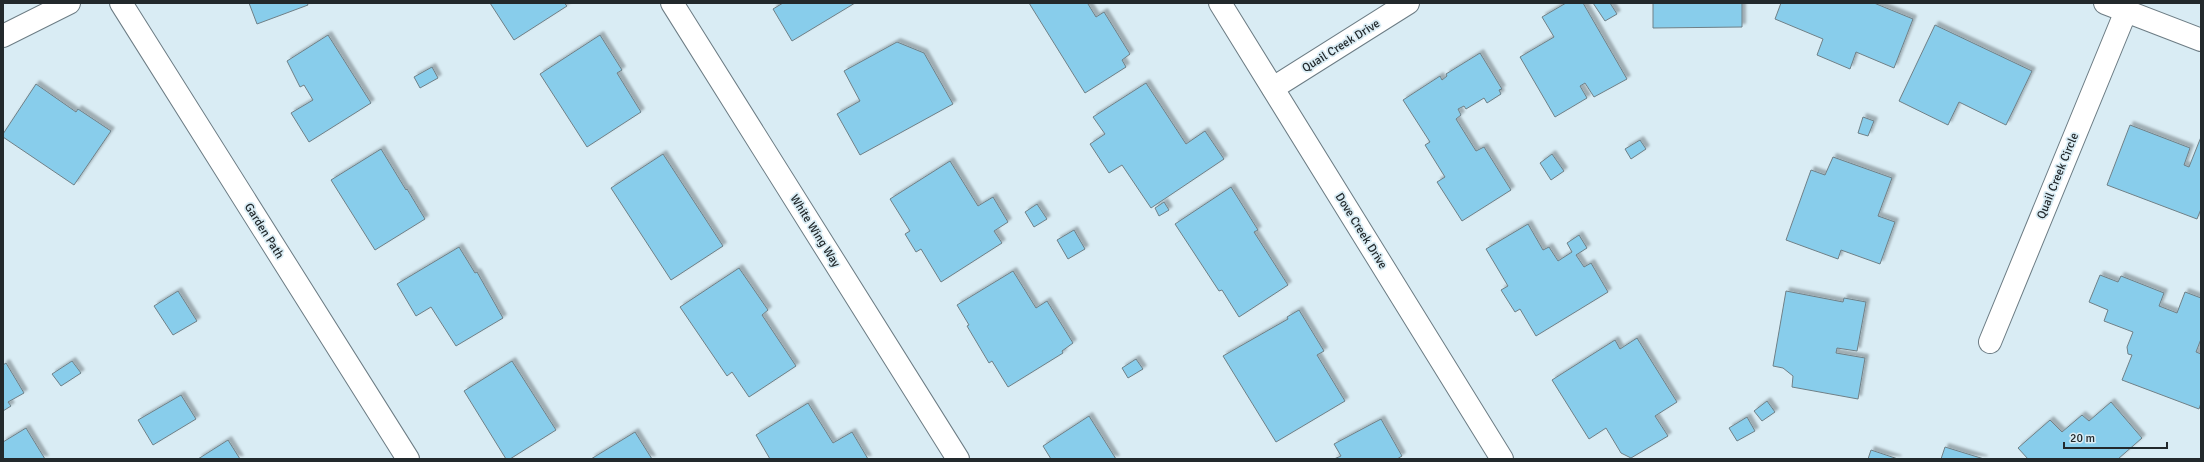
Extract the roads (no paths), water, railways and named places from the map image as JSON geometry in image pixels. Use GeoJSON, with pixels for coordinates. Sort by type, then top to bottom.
{"type":"FeatureCollection","features":[{"type":"Feature","properties":{"kind":"street"},"geometry":{"type":"LineString","coordinates":[[3,36],[68,3]]}},
{"type":"Feature","properties":{"kind":"street","name":"Garden Path"},"geometry":{"type":"LineString","coordinates":[[121,3],[408,459]]}},
{"type":"Feature","properties":{"kind":"street","name":"White Wing Way"},"geometry":{"type":"LineString","coordinates":[[672,3],[958,459]]}},
{"type":"Feature","properties":{"kind":"street","name":"Dove Creek Drive"},"geometry":{"type":"LineString","coordinates":[[1220,3],[1502,459]]}},
{"type":"Feature","properties":{"kind":"street","name":"Quail Creek Drive"},"geometry":{"type":"LineString","coordinates":[[1273,88],[1408,3]]}},
{"type":"Feature","properties":{"kind":"street"},"geometry":{"type":"LineString","coordinates":[[2106,3],[2201,40]]}},
{"type":"Feature","properties":{"kind":"street","name":"Quail Creek Circle"},"geometry":{"type":"LineString","coordinates":[[1990,342],[2126,11]]}}]}
